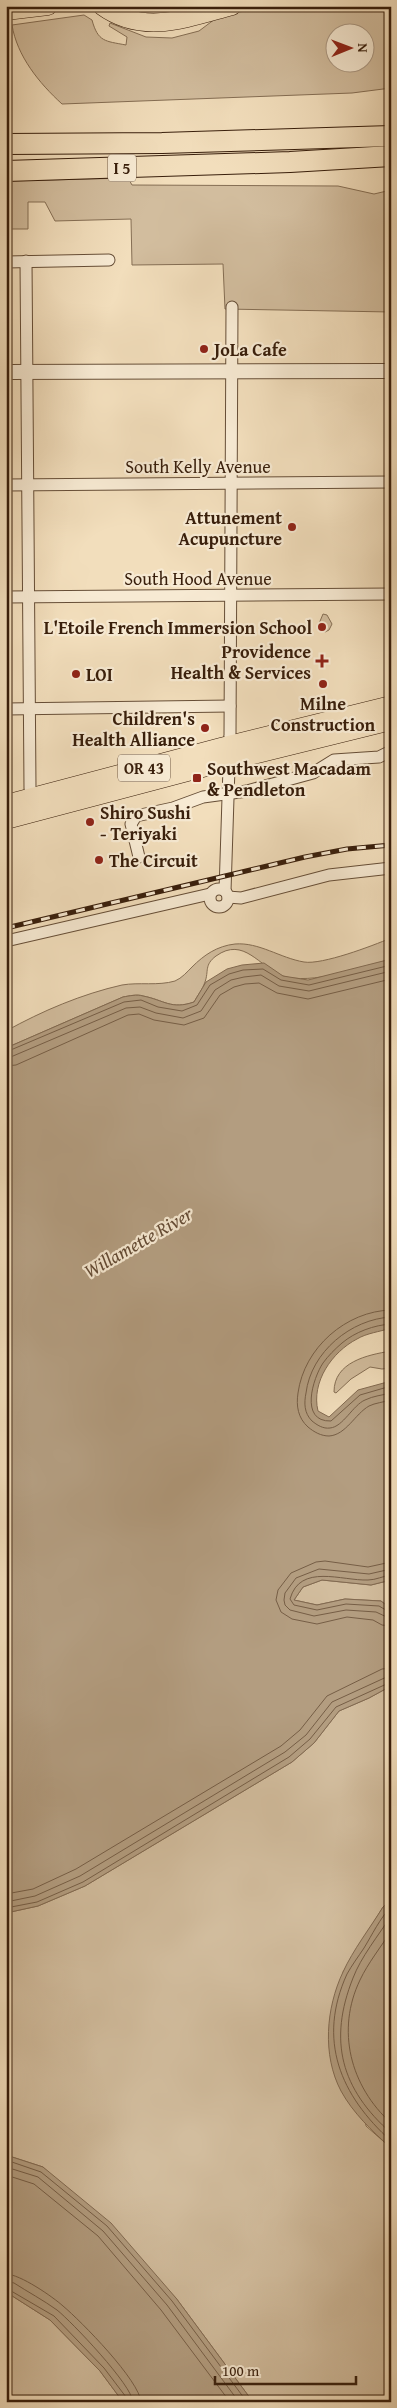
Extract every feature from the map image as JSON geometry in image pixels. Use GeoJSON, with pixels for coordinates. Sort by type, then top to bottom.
{"type":"FeatureCollection","features":[{"type":"Feature","properties":{"kind":"highway","name":"I 5"},"geometry":{"type":"LineString","coordinates":[[6,144],[162,143],[391,136]]}},
{"type":"Feature","properties":{"kind":"highway","name":"I 5"},"geometry":{"type":"LineString","coordinates":[[6,171],[238,164],[391,156]]}},
{"type":"Feature","properties":{"kind":"main road"},"geometry":{"type":"LineString","coordinates":[[6,11],[48,6]]}},
{"type":"Feature","properties":{"kind":"main road"},"geometry":{"type":"LineString","coordinates":[[102,6],[118,16],[135,22],[152,24],[169,22],[232,6]]}},
{"type":"Feature","properties":{"kind":"main road","name":"OR 43"},"geometry":{"type":"LineString","coordinates":[[6,820],[36,805],[230,753],[391,705]]}},
{"type":"Feature","properties":{"kind":"main road","name":"OR 43"},"geometry":{"type":"LineString","coordinates":[[230,753],[391,721]]}},
{"type":"Feature","properties":{"kind":"main road","name":"OR 43"},"geometry":{"type":"LineString","coordinates":[[6,804],[36,805]]}},
{"type":"Feature","properties":{"kind":"street"},"geometry":{"type":"LineString","coordinates":[[6,262],[109,260]]}},
{"type":"Feature","properties":{"kind":"street"},"geometry":{"type":"LineString","coordinates":[[26,261],[30,788],[36,805]]}},
{"type":"Feature","properties":{"kind":"street"},"geometry":{"type":"LineString","coordinates":[[210,894],[211,902],[217,907],[225,906],[227,894],[230,753],[232,307]]}},
{"type":"Feature","properties":{"kind":"street"},"geometry":{"type":"LineString","coordinates":[[6,372],[391,371]]}},
{"type":"Feature","properties":{"kind":"street","name":"South Kelly Avenue"},"geometry":{"type":"LineString","coordinates":[[6,485],[391,482]]}},
{"type":"Feature","properties":{"kind":"street","name":"South Hood Avenue"},"geometry":{"type":"LineString","coordinates":[[6,597],[391,594]]}},
{"type":"Feature","properties":{"kind":"street"},"geometry":{"type":"LineString","coordinates":[[6,709],[230,706]]}},
{"type":"Feature","properties":{"kind":"street"},"geometry":{"type":"LineString","coordinates":[[139,857],[131,827],[134,818],[173,808],[203,797],[247,791],[313,774],[334,760],[379,757],[389,752]]}},
{"type":"Feature","properties":{"kind":"street"},"geometry":{"type":"LineString","coordinates":[[6,941],[210,894],[217,889],[241,898],[328,875],[391,868]]}},
{"type":"Feature","properties":{"kind":"shaded area"},"geometry":{"type":"Polygon","coordinates":[[[270,6],[391,6],[391,88],[352,93],[62,104],[30,68],[19,47],[12,25],[84,15],[92,20],[100,37],[126,45],[127,37],[109,26],[110,23],[146,37],[172,38],[199,31],[219,16],[270,6]]]}},
{"type":"Feature","properties":{"kind":"shaded area"},"geometry":{"type":"Polygon","coordinates":[[[128,178],[132,185],[338,186],[374,194],[391,190],[391,312],[225,309],[223,264],[132,265],[131,219],[55,221],[45,202],[28,202],[28,229],[6,229],[6,181],[128,178]]]}},
{"type":"Feature","properties":{"kind":"shaded area"},"geometry":{"type":"Polygon","coordinates":[[[323,614],[327,615],[332,624],[329,630],[325,632],[318,626],[323,614]]]}},
{"type":"Feature","properties":{"kind":"shaded area"},"geometry":{"type":"Polygon","coordinates":[[[391,938],[391,959],[367,967],[322,977],[294,978],[283,976],[243,951],[235,949],[226,951],[216,956],[210,962],[204,985],[194,1002],[173,1005],[141,995],[123,997],[6,1048],[6,1031],[34,1017],[77,998],[122,985],[175,981],[206,955],[222,947],[235,944],[253,945],[295,960],[312,962],[347,954],[391,938]]]}},
{"type":"Feature","properties":{"kind":"shaded area"},"geometry":{"type":"Polygon","coordinates":[[[391,1351],[391,1368],[370,1367],[351,1379],[336,1393],[334,1392],[335,1382],[346,1367],[362,1358],[391,1351]]]}},
{"type":"Feature","properties":{"kind":"shaded area"},"geometry":{"type":"Polygon","coordinates":[[[322,1580],[371,1585],[391,1580],[391,1609],[381,1601],[345,1599],[317,1605],[294,1600],[303,1587],[322,1580]]]}},
{"type":"Feature","properties":{"kind":"shaded area"},"geometry":{"type":"Polygon","coordinates":[[[391,1686],[391,1899],[383,1907],[343,1972],[366,2126],[391,2148],[391,2402],[253,2402],[176,2298],[43,2167],[6,2155],[6,1913],[38,1906],[85,1886],[292,1762],[314,1743],[339,1711],[391,1686]]]}},
{"type":"Feature","properties":{"kind":"shaded area"},"geometry":{"type":"Polygon","coordinates":[[[6,2292],[50,2320],[100,2371],[123,2402],[6,2402],[6,2292]]]}},
{"type":"Feature","properties":{"kind":"water","name":"Willamette River"},"geometry":{"type":"Polygon","coordinates":[[[391,959],[391,1328],[361,1337],[339,1352],[321,1379],[317,1400],[318,1411],[329,1417],[358,1390],[391,1381],[391,1580],[371,1585],[322,1580],[303,1587],[294,1600],[317,1605],[345,1599],[381,1601],[391,1609],[391,1686],[339,1711],[314,1743],[292,1762],[85,1886],[38,1906],[6,1913],[6,1048],[123,997],[141,995],[173,1005],[194,1002],[206,982],[227,969],[242,965],[264,963],[283,976],[308,980],[391,959]]]}},
{"type":"Feature","properties":{"kind":"water"},"geometry":{"type":"Polygon","coordinates":[[[391,1899],[391,2148],[357,2114],[341,2091],[331,2062],[328,2032],[333,2001],[343,1972],[383,1907],[391,1899]]]}},
{"type":"Feature","properties":{"kind":"water"},"geometry":{"type":"Polygon","coordinates":[[[6,2155],[43,2167],[111,2223],[176,2298],[253,2402],[123,2402],[100,2371],[50,2320],[6,2292],[6,2155]]]}},
{"type":"Feature","properties":{"kind":"railway"},"geometry":{"type":"LineString","coordinates":[[6,928],[305,857],[347,849],[391,845]]}},
{"type":"Feature","properties":{"kind":"place","name":"JoLa Cafe"},"geometry":{"type":"Point","coordinates":[204,349]}},
{"type":"Feature","properties":{"kind":"place","name":"Attunement Acupuncture"},"geometry":{"type":"Point","coordinates":[292,527]}},
{"type":"Feature","properties":{"kind":"place","name":"L'Etoile French Immersion School"},"geometry":{"type":"Point","coordinates":[322,627]}},
{"type":"Feature","properties":{"kind":"place","name":"Providence Health & Services"},"geometry":{"type":"Point","coordinates":[322,661]}},
{"type":"Feature","properties":{"kind":"place","name":"LOI"},"geometry":{"type":"Point","coordinates":[76,674]}},
{"type":"Feature","properties":{"kind":"place","name":"Milne Construction"},"geometry":{"type":"Point","coordinates":[323,684]}},
{"type":"Feature","properties":{"kind":"place","name":"Children's Health Alliance"},"geometry":{"type":"Point","coordinates":[205,728]}},
{"type":"Feature","properties":{"kind":"place","name":"Southwest Macadam & Pendleton"},"geometry":{"type":"Point","coordinates":[197,778]}},
{"type":"Feature","properties":{"kind":"place","name":"Shiro Sushi - Teriyaki"},"geometry":{"type":"Point","coordinates":[90,822]}},
{"type":"Feature","properties":{"kind":"place","name":"The Circuit"},"geometry":{"type":"Point","coordinates":[99,860]}}]}
